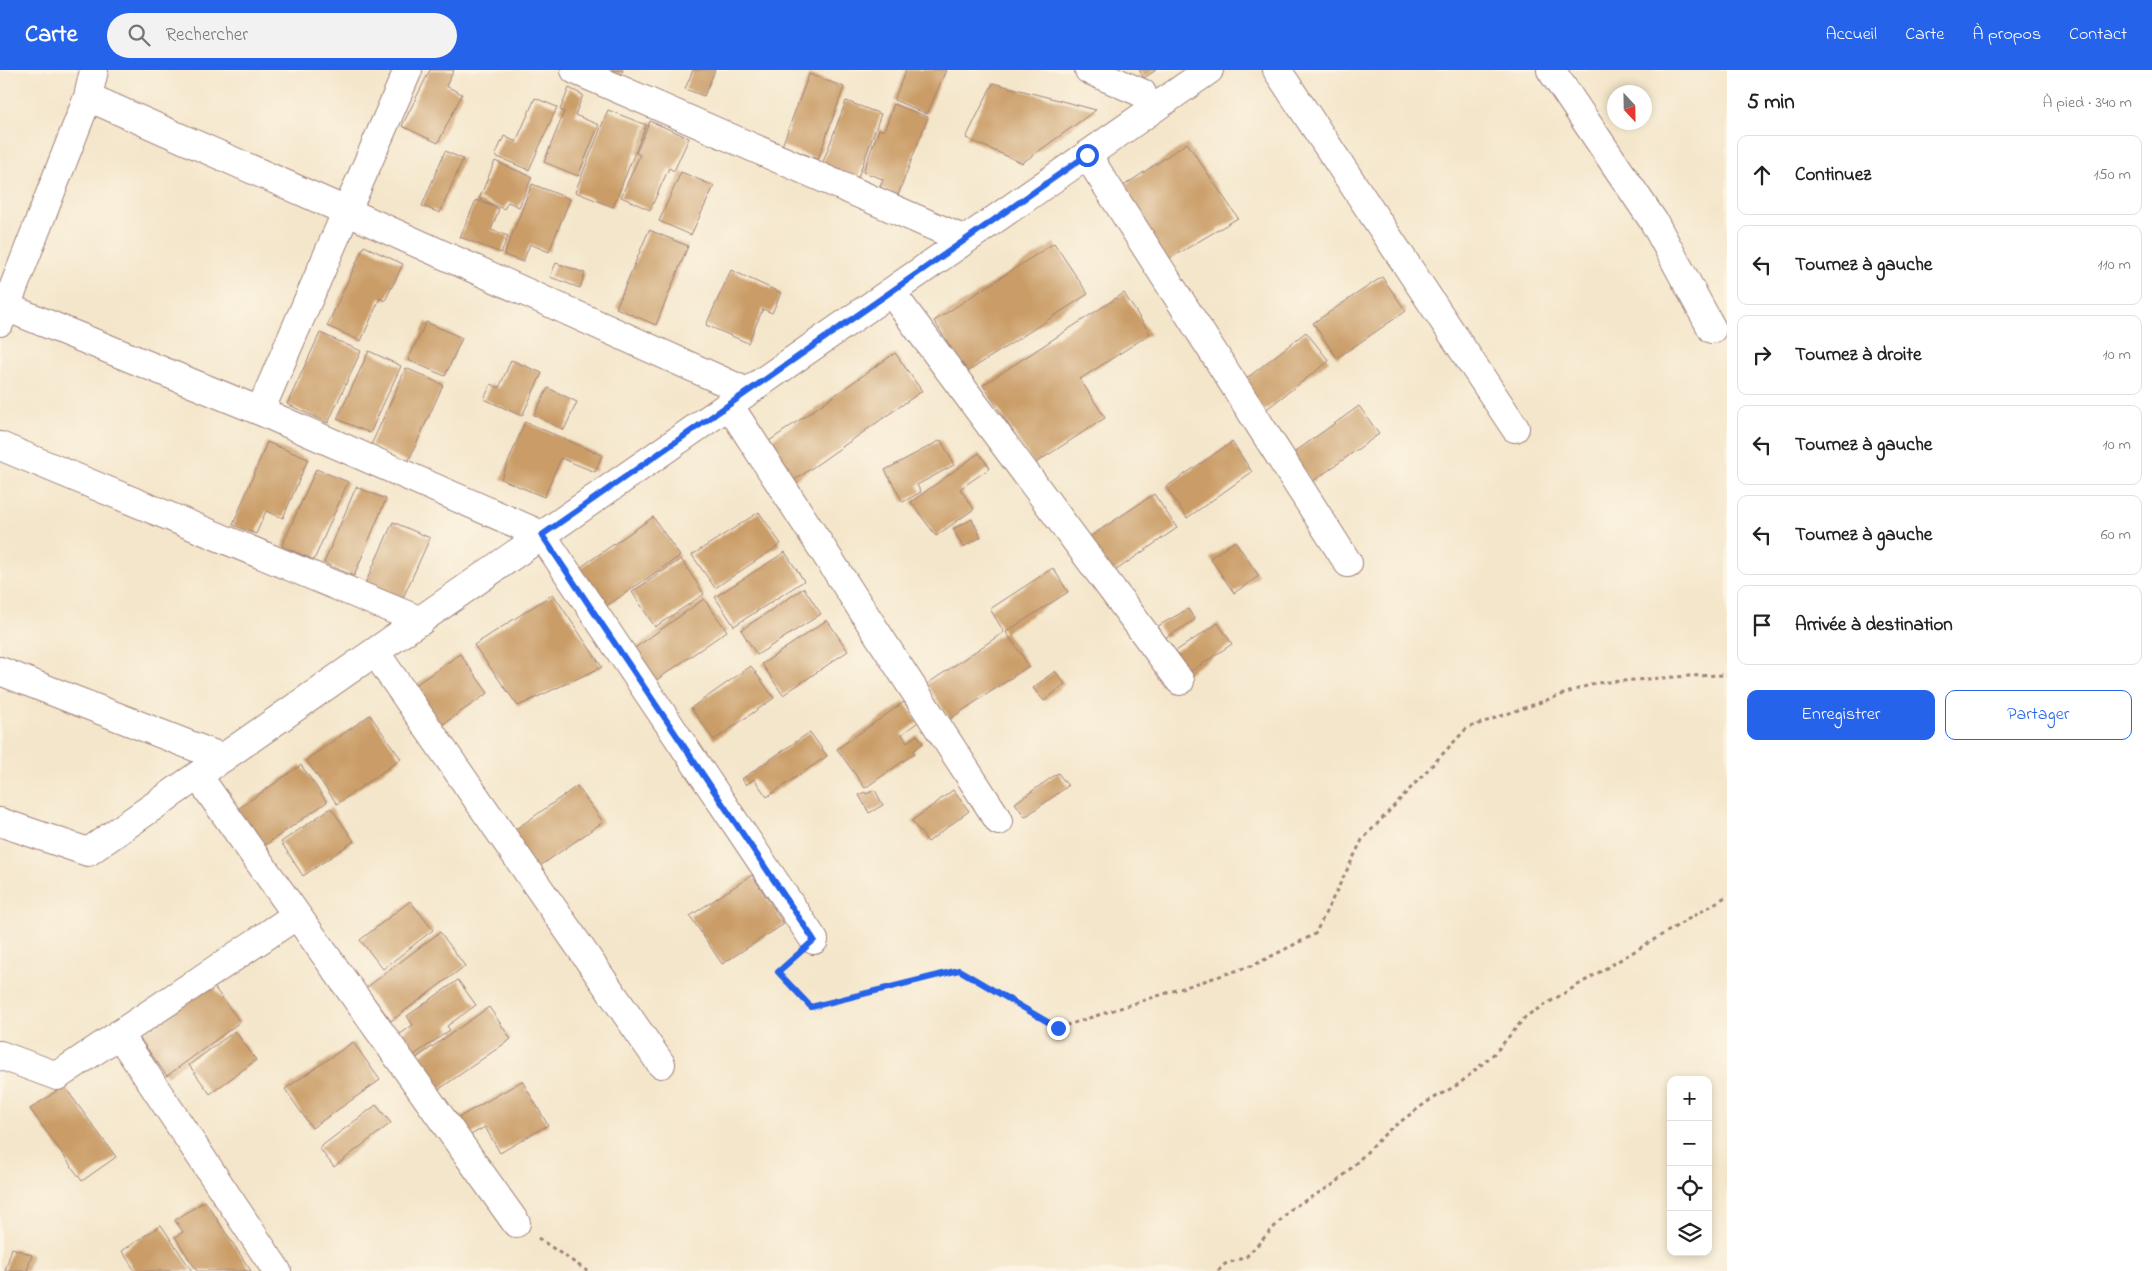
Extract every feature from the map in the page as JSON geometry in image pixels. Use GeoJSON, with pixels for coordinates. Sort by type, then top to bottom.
{"type":"FeatureCollection","features":[{"type":"Feature","properties":{"kind":"street"},"geometry":{"type":"LineString","coordinates":[[94,70],[88,97],[3,315],[260,411],[542,535],[814,940]]}},
{"type":"Feature","properties":{"kind":"street"},"geometry":{"type":"LineString","coordinates":[[260,411],[408,70]]}},
{"type":"Feature","properties":{"kind":"street"},"geometry":{"type":"LineString","coordinates":[[576,70],[965,240]]}},
{"type":"Feature","properties":{"kind":"street"},"geometry":{"type":"LineString","coordinates":[[1089,70],[1147,101]]}},
{"type":"Feature","properties":{"kind":"street"},"geometry":{"type":"LineString","coordinates":[[1126,70],[1147,101]]}},
{"type":"Feature","properties":{"kind":"street"},"geometry":{"type":"LineString","coordinates":[[0,822],[88,852],[1087,155],[1147,101],[1209,70]]}},
{"type":"Feature","properties":{"kind":"street"},"geometry":{"type":"LineString","coordinates":[[1277,70],[1515,428]]}},
{"type":"Feature","properties":{"kind":"street"},"geometry":{"type":"LineString","coordinates":[[1552,70],[1654,222],[1712,330]]}},
{"type":"Feature","properties":{"kind":"street"},"geometry":{"type":"LineString","coordinates":[[88,97],[346,211],[738,399],[999,821]]}},
{"type":"Feature","properties":{"kind":"street"},"geometry":{"type":"LineString","coordinates":[[1087,155],[1348,562]]}},
{"type":"Feature","properties":{"kind":"street"},"geometry":{"type":"LineString","coordinates":[[891,292],[1180,681]]}},
{"type":"Feature","properties":{"kind":"street"},"geometry":{"type":"LineString","coordinates":[[0,446],[421,621]]}},
{"type":"Feature","properties":{"kind":"street"},"geometry":{"type":"LineString","coordinates":[[375,652],[661,1064]]}},
{"type":"Feature","properties":{"kind":"street"},"geometry":{"type":"LineString","coordinates":[[0,671],[223,758]]}},
{"type":"Feature","properties":{"kind":"street"},"geometry":{"type":"LineString","coordinates":[[198,776],[516,1223]]}},
{"type":"Feature","properties":{"kind":"street"},"geometry":{"type":"LineString","coordinates":[[0,1055],[57,1076],[297,915]]}},
{"type":"Feature","properties":{"kind":"street"},"geometry":{"type":"LineString","coordinates":[[119,1034],[277,1271]]}},
{"type":"Feature","properties":{"kind":"path"},"geometry":{"type":"LineString","coordinates":[[814,940],[778,972],[811,1007],[959,970],[1058,1028],[1254,966],[1316,934],[1362,840],[1467,728],[1595,683],[1727,675]]}},
{"type":"Feature","properties":{"kind":"path"},"geometry":{"type":"LineString","coordinates":[[1218,1271],[1225,1264],[1246,1257],[1292,1208],[1336,1182],[1389,1130],[1427,1102],[1459,1084],[1496,1052],[1526,1016],[1727,896]]}},
{"type":"Feature","properties":{"kind":"path"},"geometry":{"type":"LineString","coordinates":[[516,1223],[587,1271]]}},
{"type":"Feature","properties":{"kind":"building"},"geometry":{"type":"Polygon","coordinates":[[[430,70],[454,70],[446,86],[462,94],[438,143],[402,126],[430,70]]]}},
{"type":"Feature","properties":{"kind":"building"},"geometry":{"type":"Polygon","coordinates":[[[600,70],[623,70],[618,82],[600,70]]]}},
{"type":"Feature","properties":{"kind":"building"},"geometry":{"type":"Polygon","coordinates":[[[693,70],[715,70],[704,96],[685,89],[693,70]]]}},
{"type":"Feature","properties":{"kind":"building"},"geometry":{"type":"Polygon","coordinates":[[[906,70],[946,70],[927,114],[894,100],[906,70]]]}},
{"type":"Feature","properties":{"kind":"building"},"geometry":{"type":"Polygon","coordinates":[[[1139,70],[1156,70],[1144,78],[1139,70]]]}},
{"type":"Feature","properties":{"kind":"building"},"geometry":{"type":"Polygon","coordinates":[[[809,74],[844,87],[818,159],[782,146],[809,74]]]}},
{"type":"Feature","properties":{"kind":"building"},"geometry":{"type":"Polygon","coordinates":[[[993,83],[1096,110],[1022,163],[966,138],[993,83]]]}},
{"type":"Feature","properties":{"kind":"building"},"geometry":{"type":"Polygon","coordinates":[[[569,88],[583,95],[575,115],[599,125],[578,176],[544,162],[564,112],[560,110],[569,88]]]}},
{"type":"Feature","properties":{"kind":"building"},"geometry":{"type":"Polygon","coordinates":[[[535,98],[557,107],[529,170],[495,156],[504,136],[516,142],[535,98]]]}},
{"type":"Feature","properties":{"kind":"building"},"geometry":{"type":"Polygon","coordinates":[[[846,101],[881,114],[857,180],[821,167],[846,101]]]}},
{"type":"Feature","properties":{"kind":"building"},"geometry":{"type":"Polygon","coordinates":[[[894,104],[928,117],[898,195],[880,188],[883,179],[863,172],[879,129],[884,131],[894,104]]]}},
{"type":"Feature","properties":{"kind":"building"},"geometry":{"type":"Polygon","coordinates":[[[608,110],[646,125],[613,207],[575,192],[608,110]]]}},
{"type":"Feature","properties":{"kind":"building"},"geometry":{"type":"Polygon","coordinates":[[[650,121],[689,138],[674,171],[669,168],[650,210],[621,197],[640,155],[636,153],[650,121]]]}},
{"type":"Feature","properties":{"kind":"building"},"geometry":{"type":"Polygon","coordinates":[[[1187,143],[1238,218],[1164,262],[1119,189],[1187,143]]]}},
{"type":"Feature","properties":{"kind":"building"},"geometry":{"type":"Polygon","coordinates":[[[445,151],[463,159],[440,213],[422,206],[445,151]]]}},
{"type":"Feature","properties":{"kind":"building"},"geometry":{"type":"Polygon","coordinates":[[[495,161],[532,177],[519,207],[508,202],[504,209],[479,199],[495,161]]]}},
{"type":"Feature","properties":{"kind":"building"},"geometry":{"type":"Polygon","coordinates":[[[681,172],[714,186],[691,235],[659,221],[681,172]]]}},
{"type":"Feature","properties":{"kind":"building"},"geometry":{"type":"Polygon","coordinates":[[[532,184],[570,199],[549,252],[530,244],[523,262],[504,255],[532,184]]]}},
{"type":"Feature","properties":{"kind":"building"},"geometry":{"type":"Polygon","coordinates":[[[476,200],[499,209],[491,230],[508,236],[501,253],[460,237],[476,200]]]}},
{"type":"Feature","properties":{"kind":"building"},"geometry":{"type":"Polygon","coordinates":[[[649,230],[688,246],[656,325],[616,308],[649,230]]]}},
{"type":"Feature","properties":{"kind":"building"},"geometry":{"type":"Polygon","coordinates":[[[1054,243],[1088,294],[967,372],[934,321],[1054,243]]]}},
{"type":"Feature","properties":{"kind":"building"},"geometry":{"type":"Polygon","coordinates":[[[364,246],[403,264],[385,301],[380,298],[361,341],[327,326],[364,246]]]}},
{"type":"Feature","properties":{"kind":"building"},"geometry":{"type":"Polygon","coordinates":[[[556,263],[585,273],[580,288],[550,277],[556,263]]]}},
{"type":"Feature","properties":{"kind":"building"},"geometry":{"type":"Polygon","coordinates":[[[731,270],[781,293],[772,313],[763,309],[748,343],[706,325],[731,270]]]}},
{"type":"Feature","properties":{"kind":"building"},"geometry":{"type":"Polygon","coordinates":[[[1382,277],[1406,311],[1337,358],[1313,323],[1382,277]]]}},
{"type":"Feature","properties":{"kind":"building"},"geometry":{"type":"Polygon","coordinates":[[[1124,293],[1150,334],[1080,379],[1105,418],[1034,464],[983,385],[1124,293]]]}},
{"type":"Feature","properties":{"kind":"building"},"geometry":{"type":"Polygon","coordinates":[[[426,322],[462,338],[445,376],[408,360],[426,322]]]}},
{"type":"Feature","properties":{"kind":"building"},"geometry":{"type":"Polygon","coordinates":[[[1306,332],[1329,361],[1264,411],[1242,382],[1306,332]]]}},
{"type":"Feature","properties":{"kind":"building"},"geometry":{"type":"Polygon","coordinates":[[[320,333],[361,351],[328,423],[287,404],[320,333]]]}},
{"type":"Feature","properties":{"kind":"building"},"geometry":{"type":"Polygon","coordinates":[[[369,351],[401,366],[370,433],[337,419],[369,351]]]}},
{"type":"Feature","properties":{"kind":"building"},"geometry":{"type":"Polygon","coordinates":[[[895,353],[922,391],[792,482],[765,444],[895,353]]]}},
{"type":"Feature","properties":{"kind":"building"},"geometry":{"type":"Polygon","coordinates":[[[511,360],[542,373],[522,416],[484,399],[491,384],[499,388],[511,360]]]}},
{"type":"Feature","properties":{"kind":"building"},"geometry":{"type":"Polygon","coordinates":[[[406,368],[443,385],[408,462],[371,445],[406,368]]]}},
{"type":"Feature","properties":{"kind":"building"},"geometry":{"type":"Polygon","coordinates":[[[548,388],[577,402],[564,430],[534,415],[548,388]]]}},
{"type":"Feature","properties":{"kind":"building"},"geometry":{"type":"Polygon","coordinates":[[[1359,406],[1379,434],[1312,482],[1292,454],[1359,406]]]}},
{"type":"Feature","properties":{"kind":"building"},"geometry":{"type":"Polygon","coordinates":[[[525,422],[602,455],[595,472],[561,458],[544,497],[501,479],[525,422]]]}},
{"type":"Feature","properties":{"kind":"building"},"geometry":{"type":"Polygon","coordinates":[[[941,440],[954,465],[917,485],[921,492],[903,502],[885,470],[941,440]]]}},
{"type":"Feature","properties":{"kind":"building"},"geometry":{"type":"Polygon","coordinates":[[[267,442],[308,459],[283,518],[266,511],[256,534],[233,525],[267,442]]]}},
{"type":"Feature","properties":{"kind":"building"},"geometry":{"type":"Polygon","coordinates":[[[1232,442],[1252,472],[1187,518],[1166,487],[1232,442]]]}},
{"type":"Feature","properties":{"kind":"building"},"geometry":{"type":"Polygon","coordinates":[[[979,453],[990,468],[960,489],[974,509],[936,536],[911,502],[979,453]]]}},
{"type":"Feature","properties":{"kind":"building"},"geometry":{"type":"Polygon","coordinates":[[[316,469],[348,482],[314,560],[282,546],[316,469]]]}},
{"type":"Feature","properties":{"kind":"building"},"geometry":{"type":"Polygon","coordinates":[[[356,487],[386,499],[354,576],[324,563],[356,487]]]}},
{"type":"Feature","properties":{"kind":"building"},"geometry":{"type":"Polygon","coordinates":[[[1154,494],[1177,528],[1112,573],[1088,538],[1154,494]]]}},
{"type":"Feature","properties":{"kind":"building"},"geometry":{"type":"Polygon","coordinates":[[[759,512],[781,544],[715,588],[692,555],[759,512]]]}},
{"type":"Feature","properties":{"kind":"building"},"geometry":{"type":"Polygon","coordinates":[[[653,517],[680,556],[605,607],[578,569],[653,517]]]}},
{"type":"Feature","properties":{"kind":"building"},"geometry":{"type":"Polygon","coordinates":[[[972,519],[981,537],[963,547],[953,529],[972,519]]]}},
{"type":"Feature","properties":{"kind":"building"},"geometry":{"type":"Polygon","coordinates":[[[393,522],[430,538],[402,600],[365,584],[393,522]]]}},
{"type":"Feature","properties":{"kind":"building"},"geometry":{"type":"Polygon","coordinates":[[[1235,541],[1259,576],[1234,593],[1210,558],[1235,541]]]}},
{"type":"Feature","properties":{"kind":"building"},"geometry":{"type":"Polygon","coordinates":[[[785,552],[804,581],[734,626],[715,597],[785,552]]]}},
{"type":"Feature","properties":{"kind":"building"},"geometry":{"type":"Polygon","coordinates":[[[681,559],[704,594],[655,627],[632,592],[681,559]]]}},
{"type":"Feature","properties":{"kind":"building"},"geometry":{"type":"Polygon","coordinates":[[[1053,568],[1068,592],[1006,632],[1029,666],[950,719],[927,684],[1004,632],[990,609],[1053,568]]]}},
{"type":"Feature","properties":{"kind":"building"},"geometry":{"type":"Polygon","coordinates":[[[804,588],[821,614],[757,655],[741,630],[804,588]]]}},
{"type":"Feature","properties":{"kind":"building"},"geometry":{"type":"Polygon","coordinates":[[[553,594],[602,667],[518,706],[474,645],[553,594]]]}},
{"type":"Feature","properties":{"kind":"building"},"geometry":{"type":"Polygon","coordinates":[[[704,599],[727,631],[655,681],[632,650],[704,599]]]}},
{"type":"Feature","properties":{"kind":"building"},"geometry":{"type":"Polygon","coordinates":[[[1188,609],[1195,620],[1165,638],[1158,626],[1188,609]]]}},
{"type":"Feature","properties":{"kind":"building"},"geometry":{"type":"Polygon","coordinates":[[[827,620],[848,651],[783,695],[762,664],[827,620]]]}},
{"type":"Feature","properties":{"kind":"building"},"geometry":{"type":"Polygon","coordinates":[[[1218,623],[1232,644],[1181,678],[1167,657],[1218,623]]]}},
{"type":"Feature","properties":{"kind":"building"},"geometry":{"type":"Polygon","coordinates":[[[460,654],[488,693],[433,731],[405,692],[460,654]]]}},
{"type":"Feature","properties":{"kind":"building"},"geometry":{"type":"Polygon","coordinates":[[[751,666],[774,698],[714,740],[691,708],[751,666]]]}},
{"type":"Feature","properties":{"kind":"building"},"geometry":{"type":"Polygon","coordinates":[[[1055,671],[1065,684],[1044,701],[1033,688],[1055,671]]]}},
{"type":"Feature","properties":{"kind":"building"},"geometry":{"type":"Polygon","coordinates":[[[904,702],[918,722],[902,734],[907,742],[917,735],[923,743],[913,751],[915,753],[865,788],[837,749],[904,702]]]}},
{"type":"Feature","properties":{"kind":"building"},"geometry":{"type":"Polygon","coordinates":[[[370,715],[401,759],[337,804],[306,760],[370,715]]]}},
{"type":"Feature","properties":{"kind":"building"},"geometry":{"type":"Polygon","coordinates":[[[810,732],[827,756],[767,797],[754,779],[746,785],[742,779],[810,732]]]}},
{"type":"Feature","properties":{"kind":"building"},"geometry":{"type":"Polygon","coordinates":[[[301,765],[327,802],[258,850],[232,813],[301,765]]]}},
{"type":"Feature","properties":{"kind":"building"},"geometry":{"type":"Polygon","coordinates":[[[1058,773],[1068,786],[1025,817],[1015,803],[1058,773]]]}},
{"type":"Feature","properties":{"kind":"building"},"geometry":{"type":"Polygon","coordinates":[[[577,786],[603,822],[530,873],[505,837],[577,786]]]}},
{"type":"Feature","properties":{"kind":"building"},"geometry":{"type":"Polygon","coordinates":[[[875,790],[883,805],[869,813],[859,795],[875,790]]]}},
{"type":"Feature","properties":{"kind":"building"},"geometry":{"type":"Polygon","coordinates":[[[953,790],[969,811],[928,842],[912,821],[953,790]]]}},
{"type":"Feature","properties":{"kind":"building"},"geometry":{"type":"Polygon","coordinates":[[[331,808],[354,841],[303,876],[281,842],[331,808]]]}},
{"type":"Feature","properties":{"kind":"building"},"geometry":{"type":"Polygon","coordinates":[[[752,875],[784,924],[722,964],[690,916],[752,875]]]}},
{"type":"Feature","properties":{"kind":"building"},"geometry":{"type":"Polygon","coordinates":[[[410,901],[433,930],[383,969],[360,940],[410,901]]]}},
{"type":"Feature","properties":{"kind":"building"},"geometry":{"type":"Polygon","coordinates":[[[440,932],[465,966],[391,1021],[366,988],[440,932]]]}},
{"type":"Feature","properties":{"kind":"building"},"geometry":{"type":"Polygon","coordinates":[[[458,980],[476,1005],[447,1026],[450,1030],[411,1057],[396,1037],[413,1025],[407,1016],[458,980]]]}},
{"type":"Feature","properties":{"kind":"building"},"geometry":{"type":"Polygon","coordinates":[[[211,983],[240,1022],[167,1076],[138,1036],[211,983]]]}},
{"type":"Feature","properties":{"kind":"building"},"geometry":{"type":"Polygon","coordinates":[[[489,1007],[511,1039],[435,1092],[412,1061],[489,1007]]]}},
{"type":"Feature","properties":{"kind":"building"},"geometry":{"type":"Polygon","coordinates":[[[235,1031],[256,1060],[210,1094],[189,1065],[235,1031]]]}},
{"type":"Feature","properties":{"kind":"building"},"geometry":{"type":"Polygon","coordinates":[[[353,1042],[380,1080],[312,1128],[285,1089],[353,1042]]]}},
{"type":"Feature","properties":{"kind":"building"},"geometry":{"type":"Polygon","coordinates":[[[522,1081],[548,1125],[500,1153],[485,1127],[465,1138],[454,1120],[522,1081]]]}},
{"type":"Feature","properties":{"kind":"building"},"geometry":{"type":"Polygon","coordinates":[[[64,1086],[116,1157],[82,1181],[30,1109],[64,1086]]]}},
{"type":"Feature","properties":{"kind":"building"},"geometry":{"type":"Polygon","coordinates":[[[376,1105],[391,1123],[334,1167],[319,1148],[376,1105]]]}},
{"type":"Feature","properties":{"kind":"building"},"geometry":{"type":"Polygon","coordinates":[[[205,1201],[251,1271],[197,1271],[175,1237],[183,1232],[175,1220],[205,1201]]]}},
{"type":"Feature","properties":{"kind":"building"},"geometry":{"type":"Polygon","coordinates":[[[161,1225],[192,1271],[135,1271],[122,1251],[161,1225]]]}},
{"type":"Feature","properties":{"kind":"building"},"geometry":{"type":"Polygon","coordinates":[[[12,1248],[32,1255],[27,1271],[5,1271],[12,1248]]]}},
{"type":"Feature","properties":{"kind":"route"},"geometry":{"type":"LineString","coordinates":[[1058,1028],[959,970],[811,1007],[778,972],[814,940],[542,535],[1087,155]]}}]}
